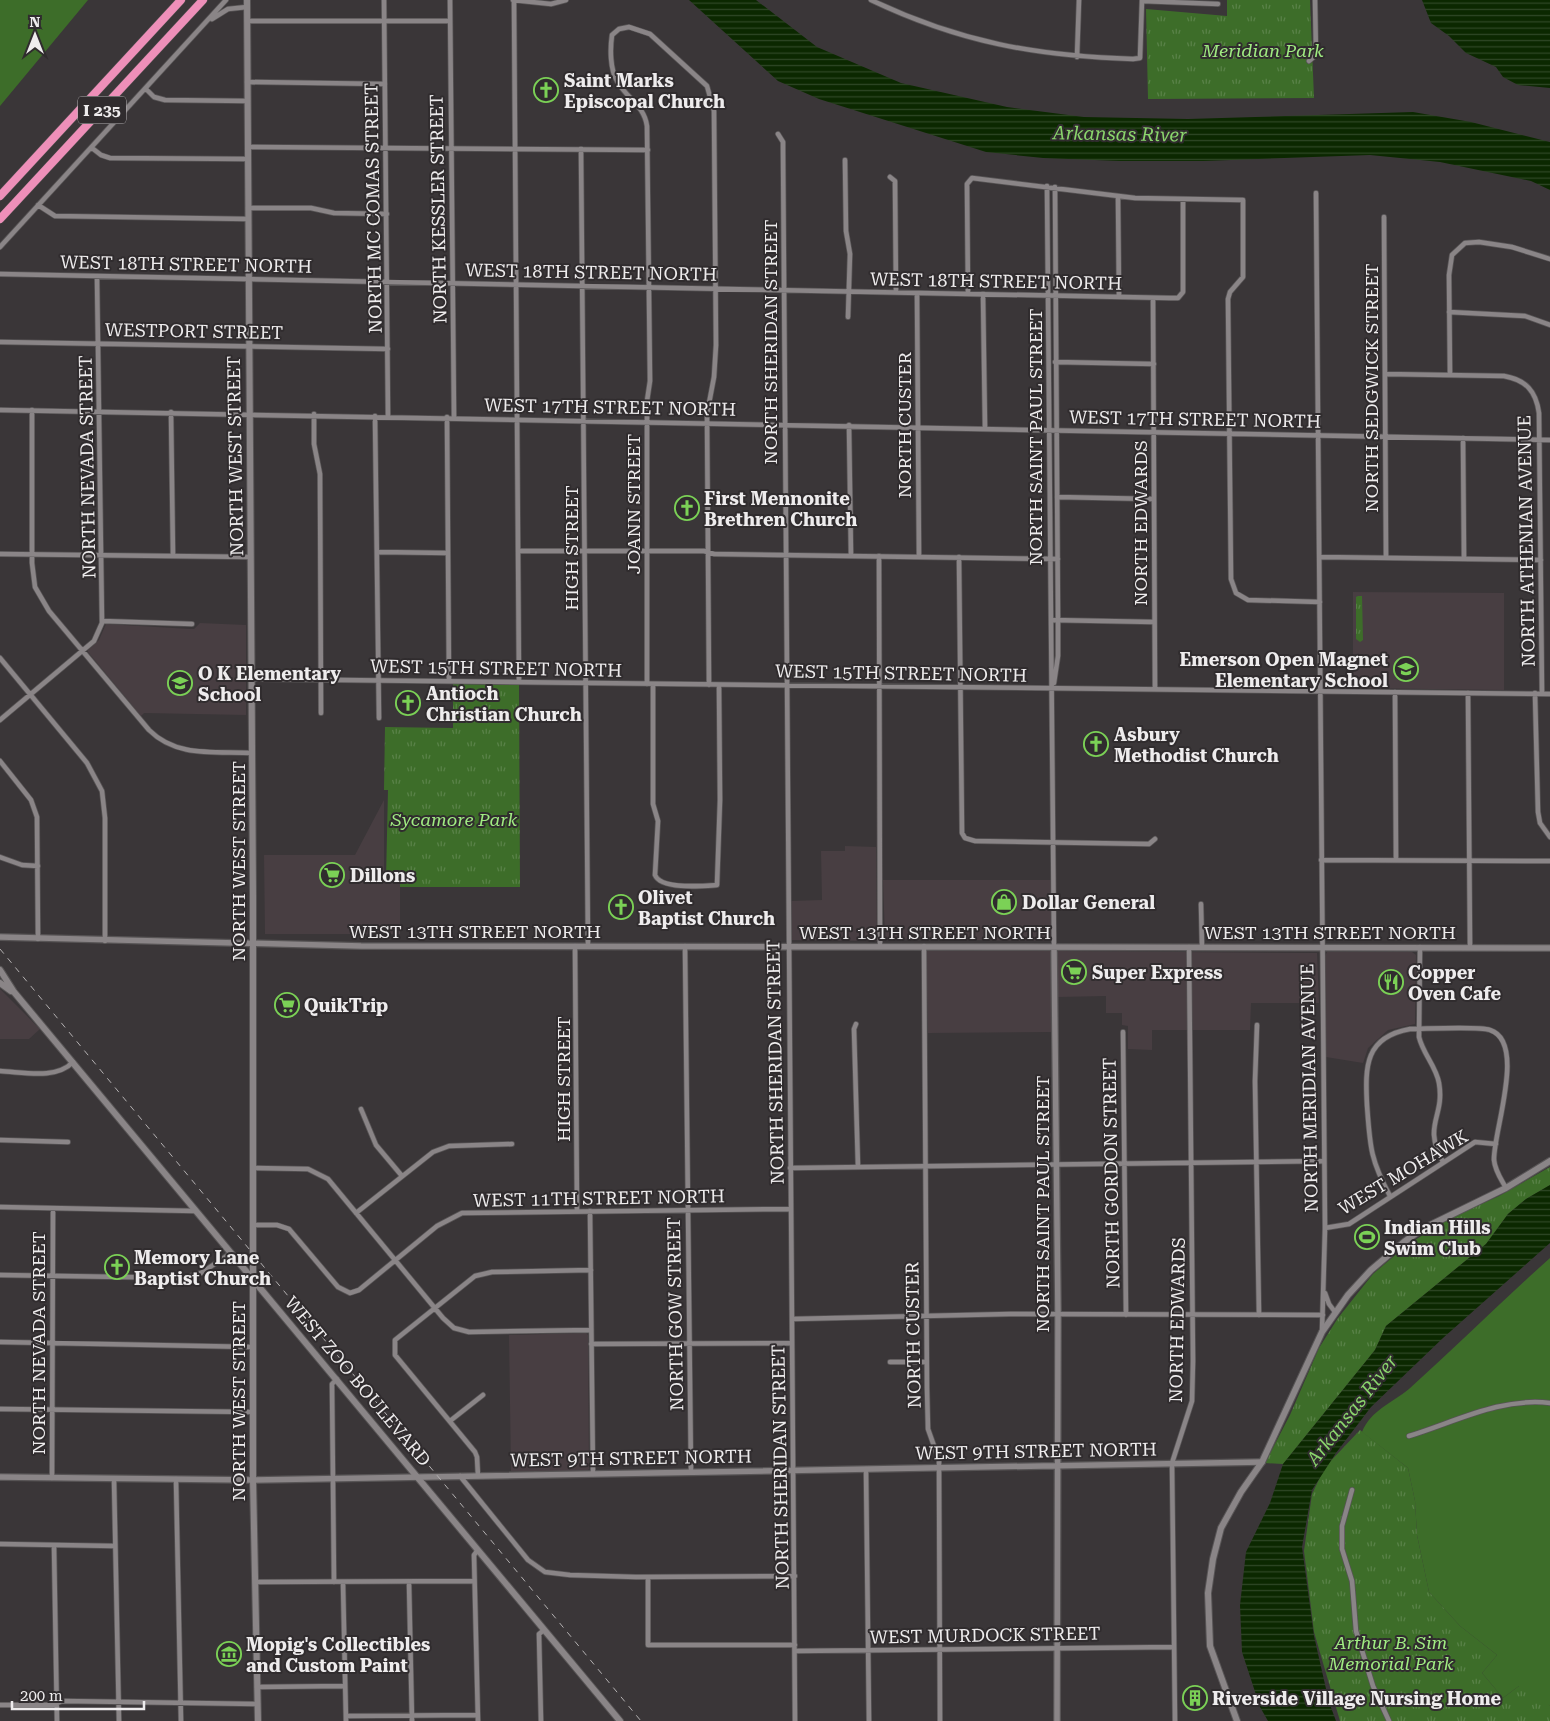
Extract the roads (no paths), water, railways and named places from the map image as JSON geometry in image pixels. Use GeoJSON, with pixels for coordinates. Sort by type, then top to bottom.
{"type":"FeatureCollection","features":[{"type":"Feature","properties":{"kind":"highway","name":"I 235"},"geometry":{"type":"LineString","coordinates":[[0,196],[181,0]]}},
{"type":"Feature","properties":{"kind":"highway","name":"I 235"},"geometry":{"type":"LineString","coordinates":[[0,220],[203,0]]}},
{"type":"Feature","properties":{"kind":"main road","name":"NORTH WEST STREET"},"geometry":{"type":"LineString","coordinates":[[247,4],[252,557],[253,1480],[258,1721]]}},
{"type":"Feature","properties":{"kind":"main road","name":"WEST ZOO BOULEVARD"},"geometry":{"type":"LineString","coordinates":[[0,970],[14,992],[617,1719]]}},
{"type":"Feature","properties":{"kind":"main road","name":"WEST ZOO BOULEVARD"},"geometry":{"type":"LineString","coordinates":[[0,983],[14,992]]}},
{"type":"Feature","properties":{"kind":"main road"},"geometry":{"type":"LineString","coordinates":[[1238,1721],[1210,1646],[1208,1593],[1212,1559],[1221,1528],[1262,1462],[1322,1332],[1335,1312],[1371,1270],[1404,1242],[1453,1212],[1506,1188],[1550,1161]]}},
{"type":"Feature","properties":{"kind":"street"},"geometry":{"type":"LineString","coordinates":[[0,247],[226,0]]}},
{"type":"Feature","properties":{"kind":"street","name":"NORTH MC COMAS STREET"},"geometry":{"type":"LineString","coordinates":[[384,0],[388,416]]}},
{"type":"Feature","properties":{"kind":"street","name":"NORTH KESSLER STREET"},"geometry":{"type":"LineString","coordinates":[[450,0],[454,417]]}},
{"type":"Feature","properties":{"kind":"street"},"geometry":{"type":"LineString","coordinates":[[519,682],[514,0],[550,4],[566,0]]}},
{"type":"Feature","properties":{"kind":"street"},"geometry":{"type":"LineString","coordinates":[[871,0],[880,2],[926,24],[968,38],[1018,49],[1077,57],[1140,58],[1142,0],[1218,4]]}},
{"type":"Feature","properties":{"kind":"street"},"geometry":{"type":"LineString","coordinates":[[1077,57],[1078,0]]}},
{"type":"Feature","properties":{"kind":"street"},"geometry":{"type":"LineString","coordinates":[[1310,61],[1316,55],[1315,0]]}},
{"type":"Feature","properties":{"kind":"street"},"geometry":{"type":"LineString","coordinates":[[198,32],[221,12],[247,4]]}},
{"type":"Feature","properties":{"kind":"street"},"geometry":{"type":"LineString","coordinates":[[247,21],[450,21]]}},
{"type":"Feature","properties":{"kind":"street","name":"JOANN STREET"},"geometry":{"type":"LineString","coordinates":[[716,289],[714,111],[710,93],[707,86],[650,34],[638,28],[624,27],[612,35],[612,64],[617,82],[642,109],[647,126],[650,381],[647,421],[647,550],[653,804],[658,821],[655,876],[657,880],[670,885],[717,885],[720,800],[719,685]]}},
{"type":"Feature","properties":{"kind":"street"},"geometry":{"type":"LineString","coordinates":[[248,82],[385,84]]}},
{"type":"Feature","properties":{"kind":"street"},"geometry":{"type":"LineString","coordinates":[[146,89],[154,97],[165,100],[248,101]]}},
{"type":"Feature","properties":{"kind":"street","name":"NORTH SHERIDAN STREET"},"geometry":{"type":"LineString","coordinates":[[778,134],[782,142],[785,424],[790,1209],[794,1470],[794,1721]]}},
{"type":"Feature","properties":{"kind":"street"},"geometry":{"type":"LineString","coordinates":[[248,147],[648,150]]}},
{"type":"Feature","properties":{"kind":"street"},"geometry":{"type":"LineString","coordinates":[[92,148],[101,155],[110,158],[248,159]]}},
{"type":"Feature","properties":{"kind":"street","name":"HIGH STREET"},"geometry":{"type":"LineString","coordinates":[[581,149],[588,946]]}},
{"type":"Feature","properties":{"kind":"street"},"geometry":{"type":"LineString","coordinates":[[845,160],[850,292],[848,318]]}},
{"type":"Feature","properties":{"kind":"street"},"geometry":{"type":"LineString","coordinates":[[890,177],[895,181],[896,292]]}},
{"type":"Feature","properties":{"kind":"street"},"geometry":{"type":"LineString","coordinates":[[968,294],[967,186],[972,178],[1118,196],[1183,200],[1243,200],[1243,277],[1230,292],[1228,299],[1232,586],[1236,593],[1248,600],[1320,602]]}},
{"type":"Feature","properties":{"kind":"street","name":"NORTH SAINT PAUL STREET"},"geometry":{"type":"LineString","coordinates":[[1047,186],[1058,1314],[1057,1721]]}},
{"type":"Feature","properties":{"kind":"street","name":"NORTH SAINT PAUL STREET"},"geometry":{"type":"LineString","coordinates":[[1053,688],[1058,656],[1055,187]]}},
{"type":"Feature","properties":{"kind":"street","name":"NORTH MERIDIAN AVENUE"},"geometry":{"type":"LineString","coordinates":[[1316,193],[1325,1228],[1322,1332]]}},
{"type":"Feature","properties":{"kind":"street"},"geometry":{"type":"LineString","coordinates":[[1118,196],[1119,297]]}},
{"type":"Feature","properties":{"kind":"street","name":"WEST 18TH STREET NORTH"},"geometry":{"type":"LineString","coordinates":[[0,274],[1178,298],[1181,296],[1184,284],[1183,200]]}},
{"type":"Feature","properties":{"kind":"street"},"geometry":{"type":"LineString","coordinates":[[38,205],[55,216],[248,219]]}},
{"type":"Feature","properties":{"kind":"street"},"geometry":{"type":"LineString","coordinates":[[248,208],[310,208],[334,213],[387,214]]}},
{"type":"Feature","properties":{"kind":"street","name":"NORTH SEDGWICK STREET"},"geometry":{"type":"LineString","coordinates":[[1384,217],[1386,558]]}},
{"type":"Feature","properties":{"kind":"street"},"geometry":{"type":"LineString","coordinates":[[1385,374],[1450,375],[1450,262],[1452,255],[1459,247],[1465,243],[1479,242],[1512,248],[1550,259]]}},
{"type":"Feature","properties":{"kind":"street","name":"NORTH NEVADA STREET"},"geometry":{"type":"LineString","coordinates":[[0,720],[94,641],[102,621],[97,276]]}},
{"type":"Feature","properties":{"kind":"street"},"geometry":{"type":"LineString","coordinates":[[709,685],[708,422],[715,369],[716,289]]}},
{"type":"Feature","properties":{"kind":"street","name":"NORTH CUSTER"},"geometry":{"type":"LineString","coordinates":[[917,293],[919,557]]}},
{"type":"Feature","properties":{"kind":"street"},"geometry":{"type":"LineString","coordinates":[[983,294],[985,428]]}},
{"type":"Feature","properties":{"kind":"street","name":"NORTH EDWARDS"},"geometry":{"type":"LineString","coordinates":[[1153,298],[1154,689]]}},
{"type":"Feature","properties":{"kind":"street"},"geometry":{"type":"LineString","coordinates":[[1449,312],[1525,316],[1550,325]]}},
{"type":"Feature","properties":{"kind":"street","name":"WESTPORT STREET"},"geometry":{"type":"LineString","coordinates":[[0,342],[388,349]]}},
{"type":"Feature","properties":{"kind":"street"},"geometry":{"type":"LineString","coordinates":[[1049,362],[1154,364]]}},
{"type":"Feature","properties":{"kind":"street","name":"NORTH ATHENIAN AVENUE"},"geometry":{"type":"LineString","coordinates":[[1450,375],[1514,378],[1529,387],[1538,402],[1542,694]]}},
{"type":"Feature","properties":{"kind":"street","name":"WEST 17TH STREET NORTH"},"geometry":{"type":"LineString","coordinates":[[0,410],[314,414],[1550,440]]}},
{"type":"Feature","properties":{"kind":"street"},"geometry":{"type":"LineString","coordinates":[[32,410],[32,554],[35,587],[49,611],[149,730],[164,743],[178,749],[252,752]]}},
{"type":"Feature","properties":{"kind":"street"},"geometry":{"type":"LineString","coordinates":[[171,412],[172,556]]}},
{"type":"Feature","properties":{"kind":"street"},"geometry":{"type":"LineString","coordinates":[[314,414],[314,444],[320,474],[321,713]]}},
{"type":"Feature","properties":{"kind":"street"},"geometry":{"type":"LineString","coordinates":[[375,416],[379,718]]}},
{"type":"Feature","properties":{"kind":"street"},"geometry":{"type":"LineString","coordinates":[[447,417],[449,682]]}},
{"type":"Feature","properties":{"kind":"street"},"geometry":{"type":"LineString","coordinates":[[849,425],[851,556]]}},
{"type":"Feature","properties":{"kind":"street"},"geometry":{"type":"LineString","coordinates":[[1462,438],[1464,559]]}},
{"type":"Feature","properties":{"kind":"street"},"geometry":{"type":"LineString","coordinates":[[1050,497],[1153,499]]}},
{"type":"Feature","properties":{"kind":"street"},"geometry":{"type":"LineString","coordinates":[[518,551],[647,550],[708,552],[714,554],[1058,559]]}},
{"type":"Feature","properties":{"kind":"street"},"geometry":{"type":"LineString","coordinates":[[378,552],[448,553]]}},
{"type":"Feature","properties":{"kind":"street"},"geometry":{"type":"LineString","coordinates":[[0,554],[252,557]]}},
{"type":"Feature","properties":{"kind":"street"},"geometry":{"type":"LineString","coordinates":[[879,556],[880,946]]}},
{"type":"Feature","properties":{"kind":"street"},"geometry":{"type":"LineString","coordinates":[[959,557],[962,833],[969,840],[1002,842],[1150,844],[1155,839]]}},
{"type":"Feature","properties":{"kind":"street"},"geometry":{"type":"LineString","coordinates":[[1320,557],[1541,560]]}},
{"type":"Feature","properties":{"kind":"street"},"geometry":{"type":"LineString","coordinates":[[1051,620],[1154,622]]}},
{"type":"Feature","properties":{"kind":"street"},"geometry":{"type":"LineString","coordinates":[[102,621],[192,624]]}},
{"type":"Feature","properties":{"kind":"street"},"geometry":{"type":"LineString","coordinates":[[0,658],[87,763],[102,791],[105,818],[105,941]]}},
{"type":"Feature","properties":{"kind":"street","name":"WEST 15TH STREET NORTH"},"geometry":{"type":"LineString","coordinates":[[252,679],[1550,694]]}},
{"type":"Feature","properties":{"kind":"street"},"geometry":{"type":"LineString","coordinates":[[1395,692],[1396,860]]}},
{"type":"Feature","properties":{"kind":"street"},"geometry":{"type":"LineString","coordinates":[[1468,693],[1470,947]]}},
{"type":"Feature","properties":{"kind":"street"},"geometry":{"type":"LineString","coordinates":[[1535,693],[1538,812],[1540,823],[1550,837]]}},
{"type":"Feature","properties":{"kind":"street"},"geometry":{"type":"LineString","coordinates":[[0,761],[26,792],[34,807],[38,829],[38,938]]}},
{"type":"Feature","properties":{"kind":"street"},"geometry":{"type":"LineString","coordinates":[[0,857],[22,865],[38,866]]}},
{"type":"Feature","properties":{"kind":"street"},"geometry":{"type":"LineString","coordinates":[[1321,860],[1550,861]]}},
{"type":"Feature","properties":{"kind":"street"},"geometry":{"type":"LineString","coordinates":[[1201,904],[1202,947]]}},
{"type":"Feature","properties":{"kind":"street","name":"WEST 13TH STREET NORTH"},"geometry":{"type":"LineString","coordinates":[[0,937],[253,945],[1550,948]]}},
{"type":"Feature","properties":{"kind":"street","name":"HIGH STREET"},"geometry":{"type":"LineString","coordinates":[[576,946],[577,1211]]}},
{"type":"Feature","properties":{"kind":"street","name":"NORTH GOW STREET"},"geometry":{"type":"LineString","coordinates":[[686,946],[691,1472]]}},
{"type":"Feature","properties":{"kind":"street","name":"NORTH CUSTER"},"geometry":{"type":"LineString","coordinates":[[924,946],[926,1362],[928,1428],[936,1445],[939,1468],[940,1721]]}},
{"type":"Feature","properties":{"kind":"street","name":"NORTH EDWARDS"},"geometry":{"type":"LineString","coordinates":[[1175,1721],[1172,1463],[1192,1401],[1192,1163],[1189,947]]}},
{"type":"Feature","properties":{"kind":"street"},"geometry":{"type":"LineString","coordinates":[[1420,947],[1421,1046],[1434,1066],[1439,1081],[1439,1109],[1432,1134],[1435,1147],[1443,1162]]}},
{"type":"Feature","properties":{"kind":"street"},"geometry":{"type":"LineString","coordinates":[[856,1024],[854,1029],[858,1167]]}},
{"type":"Feature","properties":{"kind":"street"},"geometry":{"type":"LineString","coordinates":[[1257,1025],[1256,1162],[1259,1315]]}},
{"type":"Feature","properties":{"kind":"street"},"geometry":{"type":"LineString","coordinates":[[1390,1196],[1371,1157],[1366,1069],[1371,1054],[1380,1041],[1397,1031],[1420,1029],[1489,1030],[1501,1038],[1507,1054],[1505,1091],[1496,1144],[1495,1168],[1506,1188]]}},
{"type":"Feature","properties":{"kind":"street","name":"NORTH GORDON STREET"},"geometry":{"type":"LineString","coordinates":[[1123,1032],[1126,1314]]}},
{"type":"Feature","properties":{"kind":"street"},"geometry":{"type":"LineString","coordinates":[[0,1071],[54,1072],[64,1070],[73,1062]]}},
{"type":"Feature","properties":{"kind":"street"},"geometry":{"type":"LineString","coordinates":[[361,1109],[376,1144],[402,1176]]}},
{"type":"Feature","properties":{"kind":"street"},"geometry":{"type":"LineString","coordinates":[[0,1140],[68,1142]]}},
{"type":"Feature","properties":{"kind":"street","name":"WEST MOHAWK"},"geometry":{"type":"LineString","coordinates":[[1325,1228],[1349,1224],[1475,1142],[1496,1144]]}},
{"type":"Feature","properties":{"kind":"street"},"geometry":{"type":"LineString","coordinates":[[356,1213],[425,1157],[449,1146],[512,1144]]}},
{"type":"Feature","properties":{"kind":"street"},"geometry":{"type":"LineString","coordinates":[[790,1168],[1324,1161]]}},
{"type":"Feature","properties":{"kind":"street"},"geometry":{"type":"LineString","coordinates":[[253,1168],[294,1167],[314,1170],[328,1179],[434,1307],[454,1328],[469,1332],[591,1330]]}},
{"type":"Feature","properties":{"kind":"street"},"geometry":{"type":"LineString","coordinates":[[0,1207],[197,1211]]}},
{"type":"Feature","properties":{"kind":"street","name":"NORTH NEVADA STREET"},"geometry":{"type":"LineString","coordinates":[[52,1478],[53,1209]]}},
{"type":"Feature","properties":{"kind":"street","name":"WEST 11TH STREET NORTH"},"geometry":{"type":"LineString","coordinates":[[253,1225],[277,1225],[289,1229],[338,1287],[348,1292],[359,1290],[444,1220],[462,1213],[790,1209]]}},
{"type":"Feature","properties":{"kind":"street"},"geometry":{"type":"LineString","coordinates":[[590,1211],[592,1474]]}},
{"type":"Feature","properties":{"kind":"street"},"geometry":{"type":"LineString","coordinates":[[0,1275],[183,1278],[201,1274],[232,1253]]}},
{"type":"Feature","properties":{"kind":"street"},"geometry":{"type":"LineString","coordinates":[[478,1476],[475,1452],[395,1355],[394,1350],[398,1336],[469,1279],[482,1273],[590,1270]]}},
{"type":"Feature","properties":{"kind":"street","name":"NORTH MERIDIAN AVENUE"},"geometry":{"type":"LineString","coordinates":[[1324,1292],[1335,1312]]}},
{"type":"Feature","properties":{"kind":"street"},"geometry":{"type":"LineString","coordinates":[[792,1319],[1058,1314],[1323,1315]]}},
{"type":"Feature","properties":{"kind":"street"},"geometry":{"type":"LineString","coordinates":[[0,1342],[253,1347]]}},
{"type":"Feature","properties":{"kind":"street"},"geometry":{"type":"LineString","coordinates":[[591,1344],[792,1343]]}},
{"type":"Feature","properties":{"kind":"street"},"geometry":{"type":"LineString","coordinates":[[890,1362],[926,1362]]}},
{"type":"Feature","properties":{"kind":"street"},"geometry":{"type":"LineString","coordinates":[[334,1582],[332,1384],[336,1379]]}},
{"type":"Feature","properties":{"kind":"street"},"geometry":{"type":"LineString","coordinates":[[450,1422],[482,1395]]}},
{"type":"Feature","properties":{"kind":"street"},"geometry":{"type":"LineString","coordinates":[[1409,1436],[1481,1411],[1515,1403],[1550,1403]]}},
{"type":"Feature","properties":{"kind":"street"},"geometry":{"type":"LineString","coordinates":[[0,1408],[253,1412]]}},
{"type":"Feature","properties":{"kind":"street","name":"WEST 9TH STREET NORTH"},"geometry":{"type":"LineString","coordinates":[[0,1477],[253,1480],[1262,1462]]}},
{"type":"Feature","properties":{"kind":"street"},"geometry":{"type":"LineString","coordinates":[[866,1469],[869,1721]]}},
{"type":"Feature","properties":{"kind":"street"},"geometry":{"type":"LineString","coordinates":[[460,1476],[535,1566],[555,1574],[648,1577],[794,1576]]}},
{"type":"Feature","properties":{"kind":"street"},"geometry":{"type":"LineString","coordinates":[[114,1479],[120,1721]]}},
{"type":"Feature","properties":{"kind":"street"},"geometry":{"type":"LineString","coordinates":[[176,1479],[182,1721]]}},
{"type":"Feature","properties":{"kind":"street"},"geometry":{"type":"LineString","coordinates":[[1352,1490],[1342,1526],[1342,1549],[1352,1581],[1356,1630],[1373,1686],[1389,1721]]}},
{"type":"Feature","properties":{"kind":"street"},"geometry":{"type":"LineString","coordinates":[[0,1544],[116,1546]]}},
{"type":"Feature","properties":{"kind":"street"},"geometry":{"type":"LineString","coordinates":[[54,1545],[58,1721]]}},
{"type":"Feature","properties":{"kind":"street"},"geometry":{"type":"LineString","coordinates":[[343,1583],[346,1719],[478,1718],[474,1555],[478,1550]]}},
{"type":"Feature","properties":{"kind":"street","name":"WEST MURDOCK STREET"},"geometry":{"type":"LineString","coordinates":[[648,1577],[648,1645],[868,1650],[1174,1646]]}},
{"type":"Feature","properties":{"kind":"street"},"geometry":{"type":"LineString","coordinates":[[255,1582],[474,1582]]}},
{"type":"Feature","properties":{"kind":"street"},"geometry":{"type":"LineString","coordinates":[[409,1582],[412,1718]]}},
{"type":"Feature","properties":{"kind":"street"},"geometry":{"type":"LineString","coordinates":[[542,1721],[540,1634],[544,1630]]}},
{"type":"Feature","properties":{"kind":"street"},"geometry":{"type":"LineString","coordinates":[[257,1687],[345,1686]]}},
{"type":"Feature","properties":{"kind":"street"},"geometry":{"type":"LineString","coordinates":[[0,1706],[119,1702],[258,1704]]}},
{"type":"Feature","properties":{"kind":"water","name":"Arkansas River"},"geometry":{"type":"Polygon","coordinates":[[[689,0],[756,0],[817,47],[901,83],[1007,107],[1084,117],[1188,119],[1413,112],[1471,122],[1550,142],[1550,190],[1531,181],[1440,162],[1370,155],[1204,161],[1120,161],[1043,158],[986,152],[819,99],[778,81],[689,0]]]}},
{"type":"Feature","properties":{"kind":"water"},"geometry":{"type":"Polygon","coordinates":[[[1422,0],[1550,0],[1550,88],[1518,85],[1503,77],[1496,67],[1466,53],[1449,36],[1431,23],[1422,0]]]}},
{"type":"Feature","properties":{"kind":"water","name":"Arkansas River"},"geometry":{"type":"Polygon","coordinates":[[[1550,1185],[1550,1243],[1443,1338],[1371,1407],[1336,1453],[1312,1490],[1302,1547],[1314,1636],[1329,1702],[1336,1721],[1268,1721],[1260,1707],[1242,1652],[1240,1605],[1246,1552],[1270,1503],[1283,1464],[1375,1350],[1386,1326],[1486,1244],[1508,1214],[1526,1199],[1550,1185]]]}},
{"type":"Feature","properties":{"kind":"railway"},"geometry":{"type":"LineString","coordinates":[[0,949],[641,1721]]}},
{"type":"Feature","properties":{"kind":"place","name":"Saint Marks Episcopal Church"},"geometry":{"type":"Point","coordinates":[546,90]}},
{"type":"Feature","properties":{"kind":"place","name":"First Mennonite Brethren Church"},"geometry":{"type":"Point","coordinates":[687,508]}},
{"type":"Feature","properties":{"kind":"place","name":"Emerson Open Magnet Elementary School"},"geometry":{"type":"Point","coordinates":[1406,669]}},
{"type":"Feature","properties":{"kind":"place","name":"O K Elementary School"},"geometry":{"type":"Point","coordinates":[180,683]}},
{"type":"Feature","properties":{"kind":"place","name":"Antioch Christian Church"},"geometry":{"type":"Point","coordinates":[408,703]}},
{"type":"Feature","properties":{"kind":"place","name":"Asbury Methodist Church"},"geometry":{"type":"Point","coordinates":[1096,744]}},
{"type":"Feature","properties":{"kind":"place","name":"Dillons"},"geometry":{"type":"Point","coordinates":[332,875]}},
{"type":"Feature","properties":{"kind":"place","name":"Dollar General"},"geometry":{"type":"Point","coordinates":[1004,902]}},
{"type":"Feature","properties":{"kind":"place","name":"Olivet Baptist Church"},"geometry":{"type":"Point","coordinates":[621,907]}},
{"type":"Feature","properties":{"kind":"place","name":"Super Express"},"geometry":{"type":"Point","coordinates":[1074,972]}},
{"type":"Feature","properties":{"kind":"place","name":"Copper Oven Cafe"},"geometry":{"type":"Point","coordinates":[1391,982]}},
{"type":"Feature","properties":{"kind":"place","name":"QuikTrip"},"geometry":{"type":"Point","coordinates":[287,1005]}},
{"type":"Feature","properties":{"kind":"place","name":"Indian Hills Swim Club"},"geometry":{"type":"Point","coordinates":[1367,1237]}},
{"type":"Feature","properties":{"kind":"place","name":"Memory Lane Baptist Church"},"geometry":{"type":"Point","coordinates":[117,1267]}},
{"type":"Feature","properties":{"kind":"place","name":"Mopig's Collectibles and Custom Paint"},"geometry":{"type":"Point","coordinates":[229,1654]}},
{"type":"Feature","properties":{"kind":"place","name":"Riverside Village Nursing Home"},"geometry":{"type":"Point","coordinates":[1195,1698]}},
{"type":"Feature","properties":{"kind":"park label","name":"Meridian Park"},"geometry":{"type":"Point","coordinates":[1263,50]}},
{"type":"Feature","properties":{"kind":"park label","name":"Sycamore Park"},"geometry":{"type":"Point","coordinates":[454,819]}},
{"type":"Feature","properties":{"kind":"park label","name":"Arthur B. Sim Memorial Park"},"geometry":{"type":"Point","coordinates":[1391,1652]}}]}
